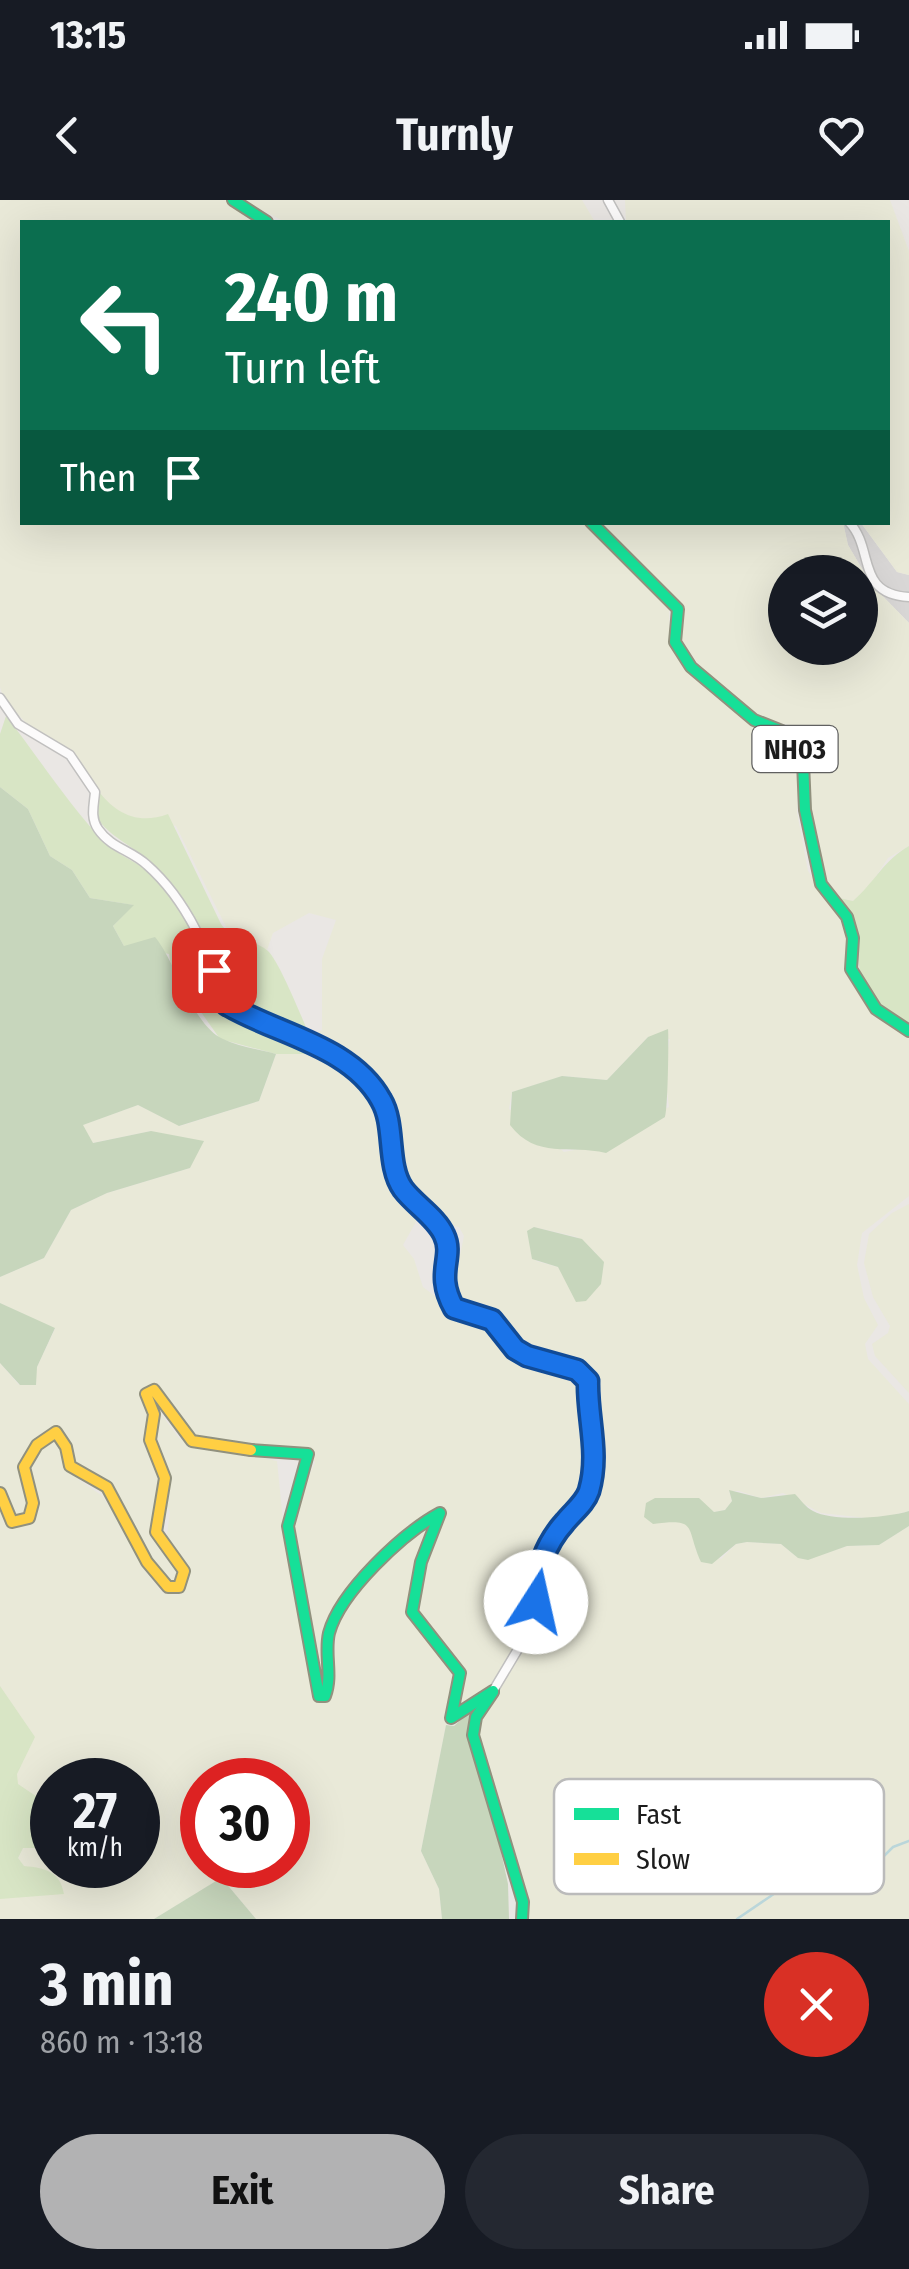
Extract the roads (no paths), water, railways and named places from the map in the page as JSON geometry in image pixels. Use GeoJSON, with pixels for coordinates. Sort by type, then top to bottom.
{"type":"FeatureCollection","features":[{"type":"Feature","properties":{"kind":"street"},"geometry":{"type":"LineString","coordinates":[[232,200],[264,220]]}},
{"type":"Feature","properties":{"kind":"street","name":"NH03"},"geometry":{"type":"LineString","coordinates":[[594,525],[678,609],[675,642],[691,667],[754,720],[782,732],[792,745],[802,762],[805,810],[821,884],[847,917],[852,938],[851,969],[876,1009],[909,1031]]}},
{"type":"Feature","properties":{"kind":"street"},"geometry":{"type":"LineString","coordinates":[[851,525],[861,540],[862,554],[876,584],[895,596],[909,597]]}},
{"type":"Feature","properties":{"kind":"street"},"geometry":{"type":"LineString","coordinates":[[0,698],[18,724],[70,755],[95,792],[92,816],[97,828],[113,846],[149,866],[174,896],[199,936],[226,1004],[296,1034],[362,1076],[375,1090],[383,1102],[402,1187],[444,1233],[448,1250],[443,1282],[454,1308],[492,1320],[515,1349],[577,1370],[588,1381],[586,1413],[595,1440],[587,1497],[548,1541],[535,1592],[536,1619],[476,1716],[473,1735],[522,1902],[522,1919]]}},
{"type":"Feature","properties":{"kind":"street"},"geometry":{"type":"LineString","coordinates":[[0,1493],[12,1522],[29,1518],[33,1503],[24,1467],[37,1445],[56,1432],[66,1446],[70,1466],[108,1488],[110,1503],[122,1516],[143,1561],[168,1587],[178,1587],[184,1571],[156,1532],[157,1506],[166,1478],[150,1440],[154,1414],[146,1394],[154,1390],[192,1441],[284,1456],[308,1454],[310,1460],[292,1499],[288,1526],[319,1696],[325,1696],[330,1686],[329,1634],[354,1591],[393,1549],[440,1513],[442,1517],[429,1536],[421,1563],[412,1612],[460,1672],[451,1718],[493,1692]]}},
{"type":"Feature","properties":{"kind":"waterway"},"geometry":{"type":"LineString","coordinates":[[884,1856],[893,1847],[909,1841]]}},
{"type":"Feature","properties":{"kind":"waterway"},"geometry":{"type":"LineString","coordinates":[[737,1919],[774,1894]]}}]}
